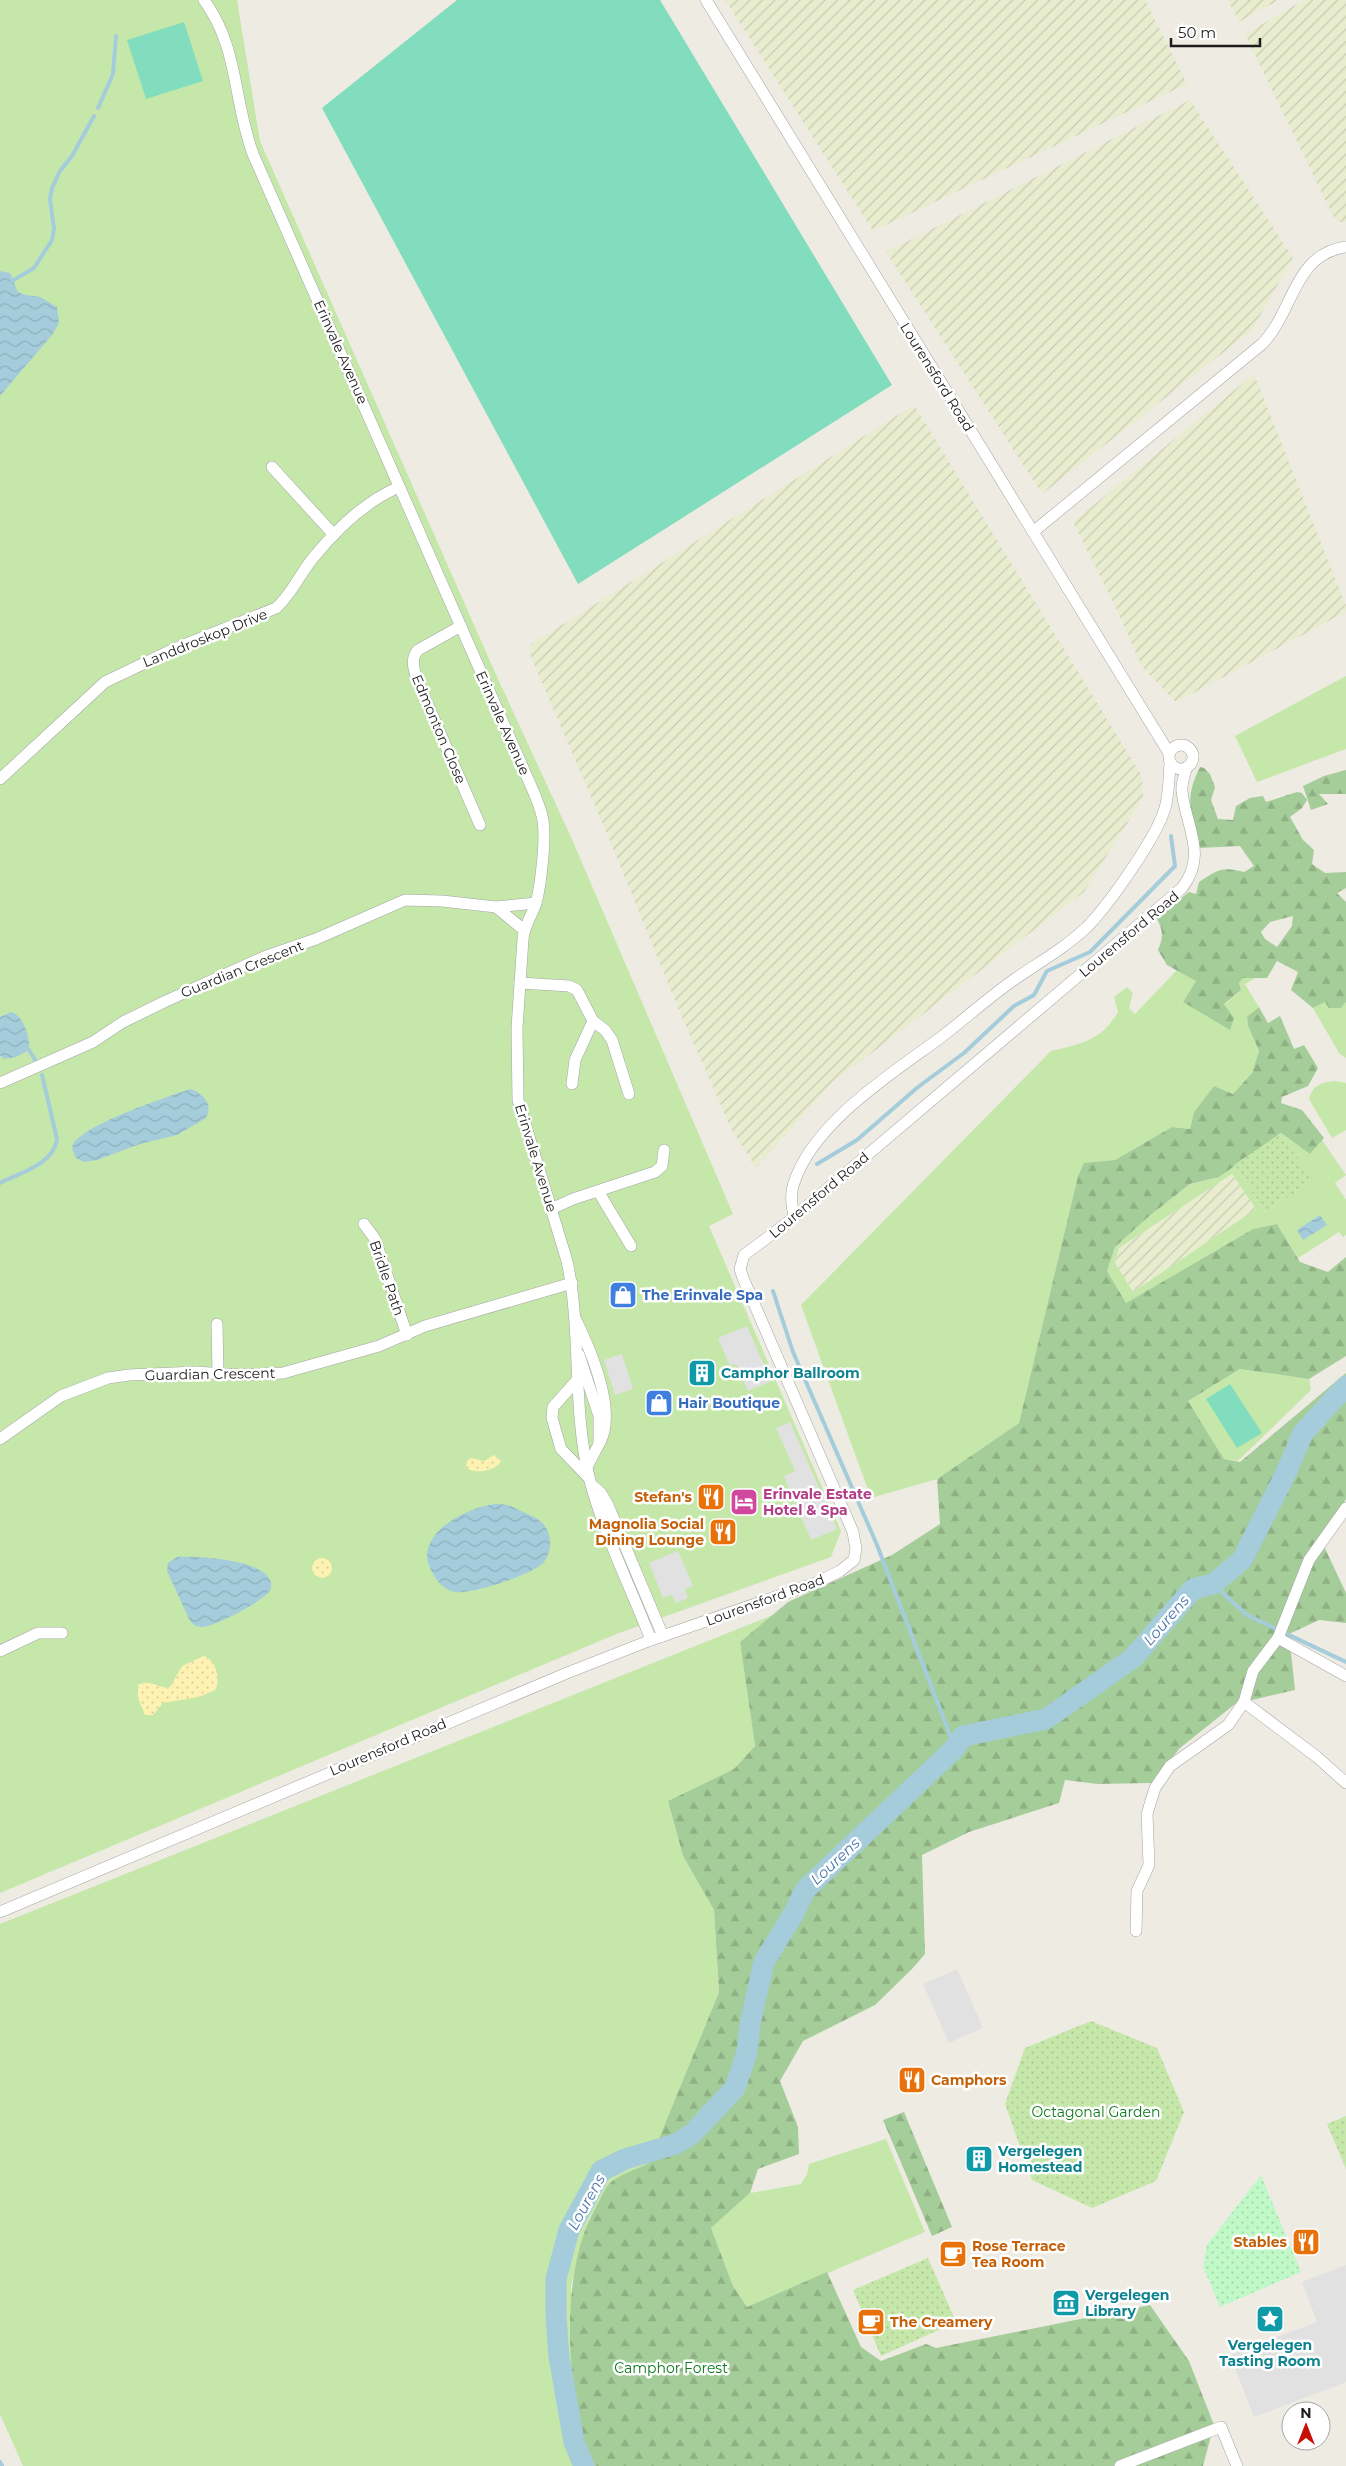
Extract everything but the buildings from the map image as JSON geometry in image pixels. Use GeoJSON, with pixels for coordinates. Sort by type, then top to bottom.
{"type":"FeatureCollection","features":[{"type":"Feature","properties":{"kind":"street","name":"Erinvale Avenue"},"geometry":{"type":"LineString","coordinates":[[204,0],[218,21],[230,48],[241,116],[253,154],[461,626],[543,819],[544,830],[536,903],[524,930],[517,1040],[518,1100],[572,1283],[578,1379],[588,1465],[594,1496],[651,1640]]}},
{"type":"Feature","properties":{"kind":"street","name":"Lourensford Road"},"geometry":{"type":"LineString","coordinates":[[706,0],[1170,758]]}},
{"type":"Feature","properties":{"kind":"street"},"geometry":{"type":"LineString","coordinates":[[1033,532],[1262,344],[1272,334],[1308,267],[1318,256],[1346,247]]}},
{"type":"Feature","properties":{"kind":"street"},"geometry":{"type":"LineString","coordinates":[[272,467],[334,536]]}},
{"type":"Feature","properties":{"kind":"street","name":"Landdroskop Drive"},"geometry":{"type":"LineString","coordinates":[[0,779],[105,682],[176,648],[276,608],[283,602],[313,558],[334,536],[378,497],[399,487]]}},
{"type":"Feature","properties":{"kind":"street","name":"Edmonton Close"},"geometry":{"type":"LineString","coordinates":[[461,626],[418,650],[414,654],[414,668],[480,825]]}},
{"type":"Feature","properties":{"kind":"street"},"geometry":{"type":"LineString","coordinates":[[794,1216],[792,1188],[800,1166],[816,1143],[832,1125],[887,1074],[940,1038],[1014,980],[1060,949],[1103,909],[1158,823],[1164,810],[1168,790],[1170,758],[1172,748],[1180,744],[1190,748],[1193,758],[1186,768],[1180,769],[1170,758]]}},
{"type":"Feature","properties":{"kind":"street","name":"Lourensford Road"},"geometry":{"type":"LineString","coordinates":[[0,1912],[449,1722],[651,1640],[816,1583],[848,1567],[856,1554],[852,1532],[740,1268],[744,1255],[794,1216],[1182,888],[1192,876],[1195,866],[1194,848],[1182,789],[1186,768]]}},
{"type":"Feature","properties":{"kind":"street","name":"Guardian Crescent"},"geometry":{"type":"LineString","coordinates":[[0,1083],[93,1042],[123,1022],[166,1001],[264,957],[316,939],[400,902],[418,899],[496,907],[536,903]]}},
{"type":"Feature","properties":{"kind":"street"},"geometry":{"type":"LineString","coordinates":[[496,907],[524,930]]}},
{"type":"Feature","properties":{"kind":"street"},"geometry":{"type":"LineString","coordinates":[[520,983],[574,988],[580,993],[593,1021],[605,1030],[612,1040],[629,1094]]}},
{"type":"Feature","properties":{"kind":"street"},"geometry":{"type":"LineString","coordinates":[[572,1084],[575,1060],[593,1021]]}},
{"type":"Feature","properties":{"kind":"street"},"geometry":{"type":"LineString","coordinates":[[551,1209],[656,1172],[662,1166],[664,1150]]}},
{"type":"Feature","properties":{"kind":"street"},"geometry":{"type":"LineString","coordinates":[[598,1191],[630,1246]]}},
{"type":"Feature","properties":{"kind":"street","name":"Bridle Path"},"geometry":{"type":"LineString","coordinates":[[364,1224],[374,1239],[407,1334]]}},
{"type":"Feature","properties":{"kind":"street","name":"Guardian Crescent"},"geometry":{"type":"LineString","coordinates":[[0,1439],[48,1404],[91,1383],[129,1375],[196,1372],[240,1375],[283,1373],[379,1346],[407,1334],[480,1309],[572,1283]]}},
{"type":"Feature","properties":{"kind":"street"},"geometry":{"type":"LineString","coordinates":[[574,1314],[602,1384],[606,1426],[588,1465]]}},
{"type":"Feature","properties":{"kind":"street"},"geometry":{"type":"LineString","coordinates":[[217,1324],[218,1374]]}},
{"type":"Feature","properties":{"kind":"street"},"geometry":{"type":"LineString","coordinates":[[576,1346],[597,1408],[599,1444]]}},
{"type":"Feature","properties":{"kind":"street"},"geometry":{"type":"LineString","coordinates":[[578,1379],[554,1407],[552,1418],[561,1449],[601,1493],[607,1503],[663,1636]]}},
{"type":"Feature","properties":{"kind":"street"},"geometry":{"type":"LineString","coordinates":[[1136,1931],[1137,1891],[1149,1865],[1147,1814],[1155,1788],[1170,1766],[1228,1725],[1244,1702],[1253,1671],[1278,1638],[1309,1560],[1346,1508]]}},
{"type":"Feature","properties":{"kind":"street"},"geometry":{"type":"LineString","coordinates":[[0,1651],[38,1633],[62,1633]]}},
{"type":"Feature","properties":{"kind":"street"},"geometry":{"type":"LineString","coordinates":[[1278,1638],[1346,1676]]}},
{"type":"Feature","properties":{"kind":"street"},"geometry":{"type":"LineString","coordinates":[[1244,1702],[1316,1757],[1346,1783]]}},
{"type":"Feature","properties":{"kind":"street"},"geometry":{"type":"LineString","coordinates":[[1120,2466],[1221,2428],[1237,2466]]}},
{"type":"Feature","properties":{"kind":"green space"},"geometry":{"type":"Polygon","coordinates":[[[0,0],[237,0],[260,141],[498,679],[571,837],[733,1214],[709,1226],[841,1531],[831,1557],[619,1633],[0,1893],[0,0]]]}},
{"type":"Feature","properties":{"kind":"green space"},"geometry":{"type":"Polygon","coordinates":[[[457,0],[660,0],[892,385],[578,584],[322,108],[457,0]]]}},
{"type":"Feature","properties":{"kind":"green space"},"geometry":{"type":"Polygon","coordinates":[[[725,0],[1145,0],[1187,84],[873,231],[725,0]]]}},
{"type":"Feature","properties":{"kind":"green space"},"geometry":{"type":"Polygon","coordinates":[[[1228,0],[1279,0],[1239,22],[1228,0]]]}},
{"type":"Feature","properties":{"kind":"green space"},"geometry":{"type":"Polygon","coordinates":[[[1304,0],[1346,0],[1346,222],[1336,222],[1245,34],[1304,0]]]}},
{"type":"Feature","properties":{"kind":"green space"},"geometry":{"type":"Polygon","coordinates":[[[184,22],[203,81],[146,99],[127,40],[184,22]]]}},
{"type":"Feature","properties":{"kind":"green space"},"geometry":{"type":"Polygon","coordinates":[[[1190,100],[1293,258],[1252,330],[1042,494],[886,252],[1190,100]]]}},
{"type":"Feature","properties":{"kind":"green space"},"geometry":{"type":"Polygon","coordinates":[[[1254,374],[1346,606],[1346,612],[1176,702],[1142,667],[1117,610],[1073,522],[1254,374]]]}},
{"type":"Feature","properties":{"kind":"green space"},"geometry":{"type":"Polygon","coordinates":[[[914,405],[1142,776],[1143,798],[1084,892],[832,1083],[756,1168],[731,1128],[678,1008],[608,836],[531,657],[530,645],[914,405]]]}},
{"type":"Feature","properties":{"kind":"green space"},"geometry":{"type":"Polygon","coordinates":[[[1346,676],[1346,749],[1257,782],[1235,736],[1346,676]]]}},
{"type":"Feature","properties":{"kind":"green space"},"geometry":{"type":"Polygon","coordinates":[[[1200,767],[1210,774],[1215,787],[1211,800],[1218,819],[1233,820],[1236,806],[1250,798],[1263,796],[1266,802],[1297,792],[1302,793],[1307,800],[1302,808],[1290,817],[1303,840],[1314,850],[1312,864],[1325,873],[1346,872],[1346,888],[1337,893],[1346,902],[1346,1002],[1341,1008],[1329,1008],[1325,1002],[1313,1008],[1291,990],[1298,972],[1277,961],[1267,978],[1243,978],[1239,983],[1241,990],[1224,1004],[1234,1018],[1230,1030],[1183,1002],[1196,981],[1167,965],[1158,950],[1162,933],[1156,917],[1189,892],[1196,894],[1199,882],[1216,872],[1230,869],[1244,872],[1254,866],[1240,846],[1199,848],[1190,807],[1190,798],[1200,767]],[[1293,916],[1270,922],[1261,932],[1265,939],[1277,947],[1292,926],[1293,916]]]}},
{"type":"Feature","properties":{"kind":"green space"},"geometry":{"type":"Polygon","coordinates":[[[1346,770],[1346,794],[1319,794],[1328,804],[1311,810],[1303,786],[1324,776],[1346,770]]]}},
{"type":"Feature","properties":{"kind":"green space"},"geometry":{"type":"Polygon","coordinates":[[[1178,969],[1196,981],[1183,1002],[1224,1005],[1241,990],[1239,983],[1243,978],[1255,978],[1245,984],[1259,1007],[1247,1018],[1248,1026],[1259,1051],[1252,1073],[1233,1094],[1214,1086],[1194,1112],[1190,1129],[1172,1127],[1115,1160],[1084,1164],[1078,1176],[1019,1423],[937,1479],[871,1498],[801,1305],[1051,1051],[1081,1043],[1098,1035],[1118,1012],[1114,997],[1127,987],[1133,993],[1129,1008],[1135,1014],[1178,969]]]}},
{"type":"Feature","properties":{"kind":"green space"},"geometry":{"type":"Polygon","coordinates":[[[1325,1002],[1341,1008],[1346,1002],[1346,1058],[1339,1053],[1313,1008],[1325,1002]]]}},
{"type":"Feature","properties":{"kind":"green space","name":"Camphor Forest"},"geometry":{"type":"Polygon","coordinates":[[[1259,1007],[1268,1023],[1280,1016],[1294,1049],[1304,1045],[1318,1068],[1308,1086],[1282,1097],[1281,1103],[1302,1110],[1324,1138],[1310,1154],[1281,1133],[1219,1177],[1190,1184],[1148,1217],[1115,1247],[1107,1271],[1126,1303],[1253,1229],[1277,1224],[1300,1262],[1328,1272],[1346,1257],[1346,1356],[1309,1379],[1240,1369],[1188,1401],[1224,1459],[1240,1462],[1346,1373],[1346,1499],[1321,1540],[1346,1593],[1346,1623],[1319,1620],[1289,1634],[1295,1690],[1235,1704],[1180,1748],[1151,1783],[1098,1784],[1065,1780],[1059,1803],[969,1832],[922,1855],[925,1954],[875,2005],[803,2041],[780,2081],[798,2127],[799,2154],[758,2169],[750,2193],[711,2228],[733,2286],[747,2307],[827,2272],[861,2347],[881,2361],[926,2344],[936,2348],[1150,2305],[1189,2361],[1214,2425],[1203,2466],[591,2466],[576,2404],[572,2370],[571,2298],[576,2264],[584,2233],[607,2187],[619,2176],[649,2163],[719,1992],[714,1910],[683,1856],[668,1801],[734,1769],[755,1746],[740,1642],[788,1602],[892,1555],[940,1524],[937,1479],[1019,1423],[1078,1176],[1084,1163],[1115,1160],[1172,1127],[1190,1129],[1194,1112],[1214,1086],[1233,1094],[1252,1073],[1259,1051],[1248,1026],[1247,1017],[1259,1007]]]}},
{"type":"Feature","properties":{"kind":"green space"},"geometry":{"type":"Polygon","coordinates":[[[1326,1082],[1346,1083],[1346,1130],[1332,1138],[1309,1099],[1315,1087],[1326,1082]]]}},
{"type":"Feature","properties":{"kind":"green space"},"geometry":{"type":"Polygon","coordinates":[[[1281,1133],[1310,1154],[1322,1140],[1346,1175],[1335,1183],[1346,1200],[1346,1235],[1343,1237],[1339,1232],[1298,1258],[1277,1224],[1253,1229],[1126,1303],[1107,1271],[1115,1247],[1147,1217],[1191,1184],[1219,1177],[1234,1165],[1265,1212],[1312,1181],[1281,1133]],[[1232,1174],[1119,1248],[1115,1263],[1133,1292],[1256,1209],[1232,1174]]]}},
{"type":"Feature","properties":{"kind":"green space"},"geometry":{"type":"Polygon","coordinates":[[[1281,1133],[1313,1181],[1265,1212],[1234,1165],[1281,1133]]]}},
{"type":"Feature","properties":{"kind":"green space"},"geometry":{"type":"Polygon","coordinates":[[[1232,1174],[1257,1209],[1133,1292],[1115,1263],[1119,1248],[1232,1174]]]}},
{"type":"Feature","properties":{"kind":"green space"},"geometry":{"type":"Polygon","coordinates":[[[1240,1369],[1309,1379],[1311,1390],[1238,1461],[1224,1459],[1188,1401],[1240,1369]]]}},
{"type":"Feature","properties":{"kind":"green space"},"geometry":{"type":"Polygon","coordinates":[[[1230,1384],[1262,1433],[1237,1448],[1206,1399],[1230,1384]]]}},
{"type":"Feature","properties":{"kind":"green space"},"geometry":{"type":"Polygon","coordinates":[[[773,1615],[740,1642],[755,1746],[734,1769],[668,1801],[683,1856],[714,1910],[719,1992],[649,2163],[610,2182],[589,2219],[571,2286],[582,2440],[591,2466],[23,2466],[0,2414],[0,1924],[773,1615]]]}},
{"type":"Feature","properties":{"kind":"green space","name":"Octagonal Garden"},"geometry":{"type":"Polygon","coordinates":[[[1091,2021],[1157,2048],[1184,2112],[1156,2181],[1092,2208],[1032,2180],[1005,2104],[1025,2048],[1091,2021]]]}},
{"type":"Feature","properties":{"kind":"green space"},"geometry":{"type":"Polygon","coordinates":[[[904,2112],[952,2227],[932,2236],[883,2120],[904,2112]]]}},
{"type":"Feature","properties":{"kind":"green space"},"geometry":{"type":"Polygon","coordinates":[[[1346,2116],[1346,2169],[1327,2124],[1346,2116]]]}},
{"type":"Feature","properties":{"kind":"green space"},"geometry":{"type":"Polygon","coordinates":[[[886,2139],[925,2232],[747,2307],[733,2286],[711,2228],[750,2193],[801,2184],[807,2174],[809,2164],[886,2139]]]}},
{"type":"Feature","properties":{"kind":"green space"},"geometry":{"type":"Polygon","coordinates":[[[1261,2175],[1301,2272],[1220,2307],[1203,2267],[1207,2245],[1261,2175]]]}},
{"type":"Feature","properties":{"kind":"green space"},"geometry":{"type":"Polygon","coordinates":[[[928,2258],[956,2322],[881,2356],[853,2290],[928,2258]]]}},
{"type":"Feature","properties":{"kind":"sand"},"geometry":{"type":"Polygon","coordinates":[[[494,1455],[501,1461],[495,1467],[485,1471],[474,1471],[466,1467],[467,1461],[471,1458],[484,1461],[494,1455]]]}},
{"type":"Feature","properties":{"kind":"sand"},"geometry":{"type":"Polygon","coordinates":[[[322,1558],[329,1561],[332,1568],[329,1575],[322,1578],[315,1575],[312,1568],[315,1561],[322,1558]]]}},
{"type":"Feature","properties":{"kind":"sand"},"geometry":{"type":"Polygon","coordinates":[[[204,1656],[211,1661],[216,1670],[218,1681],[215,1690],[199,1697],[163,1703],[153,1715],[145,1715],[138,1698],[138,1685],[151,1683],[162,1687],[170,1687],[182,1666],[204,1656]]]}},
{"type":"Feature","properties":{"kind":"shaded area"},"geometry":{"type":"Polygon","coordinates":[[[747,1326],[771,1381],[748,1391],[736,1364],[730,1366],[718,1338],[747,1326]]]}},
{"type":"Feature","properties":{"kind":"shaded area"},"geometry":{"type":"Polygon","coordinates":[[[622,1354],[633,1389],[615,1395],[604,1360],[622,1354]]]}},
{"type":"Feature","properties":{"kind":"shaded area"},"geometry":{"type":"Polygon","coordinates":[[[790,1422],[837,1529],[811,1540],[784,1476],[795,1471],[776,1428],[790,1422]]]}},
{"type":"Feature","properties":{"kind":"shaded area"},"geometry":{"type":"Polygon","coordinates":[[[678,1551],[693,1586],[685,1589],[688,1598],[676,1603],[672,1595],[663,1598],[649,1563],[678,1551]]]}},
{"type":"Feature","properties":{"kind":"shaded area"},"geometry":{"type":"Polygon","coordinates":[[[957,1969],[983,2028],[949,2043],[923,1984],[957,1969]]]}},
{"type":"Feature","properties":{"kind":"shaded area"},"geometry":{"type":"Polygon","coordinates":[[[1346,2265],[1346,2382],[1296,2401],[1281,2401],[1281,2407],[1254,2417],[1230,2355],[1317,2322],[1302,2282],[1346,2265]]]}},
{"type":"Feature","properties":{"kind":"water"},"geometry":{"type":"Polygon","coordinates":[[[0,271],[10,273],[18,292],[40,297],[57,307],[59,323],[52,335],[0,396],[0,271]]]}},
{"type":"Feature","properties":{"kind":"water"},"geometry":{"type":"Polygon","coordinates":[[[11,1012],[16,1014],[23,1022],[27,1033],[29,1050],[16,1057],[4,1059],[0,1055],[0,1017],[11,1012]]]}},
{"type":"Feature","properties":{"kind":"water"},"geometry":{"type":"Polygon","coordinates":[[[190,1089],[199,1093],[206,1100],[209,1109],[206,1118],[177,1135],[140,1144],[97,1160],[84,1162],[76,1158],[72,1149],[73,1144],[81,1136],[94,1128],[127,1112],[190,1089]]]}},
{"type":"Feature","properties":{"kind":"water"},"geometry":{"type":"Polygon","coordinates":[[[1320,1215],[1327,1225],[1303,1240],[1297,1230],[1320,1215]]]}},
{"type":"Feature","properties":{"kind":"water"},"geometry":{"type":"Polygon","coordinates":[[[495,1504],[510,1506],[534,1517],[544,1525],[550,1537],[550,1543],[544,1562],[516,1578],[487,1587],[455,1592],[443,1587],[431,1570],[427,1557],[429,1545],[445,1525],[457,1517],[483,1506],[495,1504]]]}},
{"type":"Feature","properties":{"kind":"water"},"geometry":{"type":"Polygon","coordinates":[[[177,1557],[201,1557],[249,1565],[262,1571],[270,1579],[271,1589],[259,1600],[238,1613],[207,1626],[198,1626],[190,1621],[167,1571],[168,1563],[177,1557]]]}},
{"type":"Feature","properties":{"kind":"waterway"},"geometry":{"type":"LineString","coordinates":[[98,108],[113,74],[116,36]]}},
{"type":"Feature","properties":{"kind":"waterway"},"geometry":{"type":"LineString","coordinates":[[12,281],[34,268],[52,240],[54,229],[50,199],[52,188],[60,171],[72,156],[94,116]]}},
{"type":"Feature","properties":{"kind":"waterway"},"geometry":{"type":"LineString","coordinates":[[817,1164],[857,1140],[918,1087],[964,1053],[1014,1006],[1034,995],[1047,971],[1090,952],[1175,866],[1171,836]]}},
{"type":"Feature","properties":{"kind":"waterway"},"geometry":{"type":"LineString","coordinates":[[29,1050],[37,1063]]}},
{"type":"Feature","properties":{"kind":"waterway"},"geometry":{"type":"LineString","coordinates":[[0,1183],[35,1167],[50,1155],[55,1148],[57,1139],[42,1075]]}},
{"type":"Feature","properties":{"kind":"waterway"},"geometry":{"type":"LineString","coordinates":[[773,1291],[793,1352],[877,1545],[955,1748]]}},
{"type":"Feature","properties":{"kind":"waterway","name":"Lourens"},"geometry":{"type":"LineString","coordinates":[[584,2466],[574,2442],[559,2357],[556,2279],[569,2230],[601,2171],[625,2159],[676,2144],[692,2134],[735,2088],[747,2052],[750,2024],[764,1962],[794,1913],[805,1890],[955,1748],[963,1736],[1046,1719],[1133,1658],[1193,1589],[1213,1584],[1242,1560],[1285,1475],[1303,1433],[1346,1386]]}},
{"type":"Feature","properties":{"kind":"waterway"},"geometry":{"type":"LineString","coordinates":[[1213,1584],[1247,1615],[1346,1662]]}},
{"type":"Feature","properties":{"kind":"waterway"},"geometry":{"type":"LineString","coordinates":[[0,2462],[2,2466]]}},
{"type":"Feature","properties":{"kind":"place","name":"The Erinvale Spa"},"geometry":{"type":"Point","coordinates":[623,1295]}},
{"type":"Feature","properties":{"kind":"place","name":"Camphor Ballroom"},"geometry":{"type":"Point","coordinates":[702,1373]}},
{"type":"Feature","properties":{"kind":"place","name":"Hair Boutique"},"geometry":{"type":"Point","coordinates":[659,1403]}},
{"type":"Feature","properties":{"kind":"place","name":"Stefan's"},"geometry":{"type":"Point","coordinates":[711,1497]}},
{"type":"Feature","properties":{"kind":"place","name":"Erinvale Estate Hotel & Spa"},"geometry":{"type":"Point","coordinates":[744,1502]}},
{"type":"Feature","properties":{"kind":"place","name":"Magnolia Social Dining Lounge"},"geometry":{"type":"Point","coordinates":[723,1532]}},
{"type":"Feature","properties":{"kind":"place","name":"Camphors"},"geometry":{"type":"Point","coordinates":[912,2080]}},
{"type":"Feature","properties":{"kind":"place","name":"Vergelegen Homestead"},"geometry":{"type":"Point","coordinates":[979,2159]}},
{"type":"Feature","properties":{"kind":"place","name":"Stables"},"geometry":{"type":"Point","coordinates":[1306,2242]}},
{"type":"Feature","properties":{"kind":"place","name":"Rose Terrace Tea Room"},"geometry":{"type":"Point","coordinates":[953,2254]}},
{"type":"Feature","properties":{"kind":"place","name":"Vergelegen Library"},"geometry":{"type":"Point","coordinates":[1066,2303]}},
{"type":"Feature","properties":{"kind":"place","name":"Vergelegen Tasting Room"},"geometry":{"type":"Point","coordinates":[1270,2319]}},
{"type":"Feature","properties":{"kind":"place","name":"The Creamery"},"geometry":{"type":"Point","coordinates":[871,2322]}}]}
